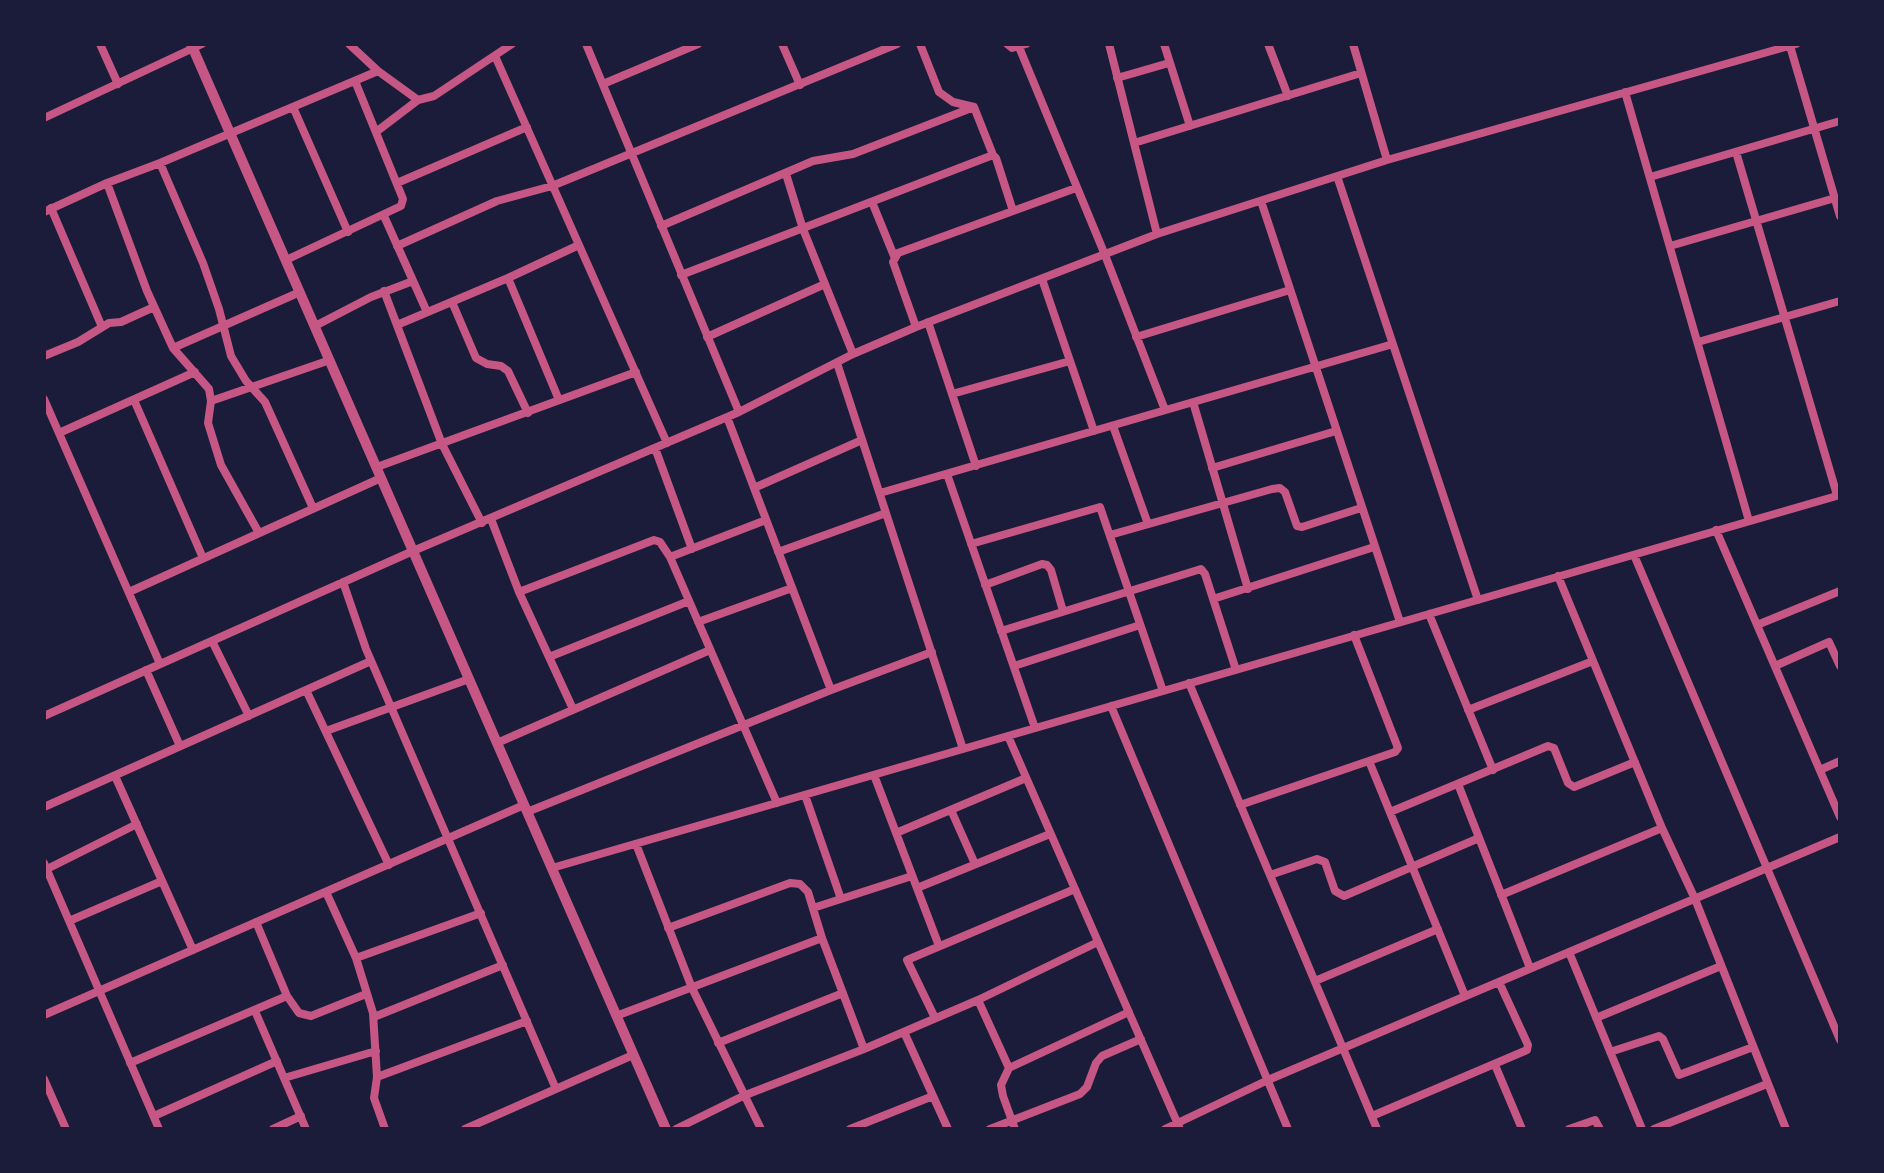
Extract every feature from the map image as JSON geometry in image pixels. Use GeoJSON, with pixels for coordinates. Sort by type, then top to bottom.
{"type":"FeatureCollection","features":[{"type":"Feature","properties":{"kind":"street"},"geometry":{"type":"LineString","coordinates":[[100,44],[118,84]]}},
{"type":"Feature","properties":{"kind":"street"},"geometry":{"type":"LineString","coordinates":[[349,44],[378,71],[418,100]]}},
{"type":"Feature","properties":{"kind":"street"},"geometry":{"type":"LineString","coordinates":[[376,132],[418,100],[434,96],[512,44]]}},
{"type":"Feature","properties":{"kind":"street"},"geometry":{"type":"LineString","coordinates":[[586,44],[739,412]]}},
{"type":"Feature","properties":{"kind":"street"},"geometry":{"type":"LineString","coordinates":[[603,84],[698,44]]}},
{"type":"Feature","properties":{"kind":"street"},"geometry":{"type":"LineString","coordinates":[[782,44],[800,85]]}},
{"type":"Feature","properties":{"kind":"street"},"geometry":{"type":"LineString","coordinates":[[397,246],[497,201],[552,186],[897,44]]}},
{"type":"Feature","properties":{"kind":"street"},"geometry":{"type":"LineString","coordinates":[[920,44],[939,92],[953,102],[974,107]]}},
{"type":"Feature","properties":{"kind":"street"},"geometry":{"type":"LineString","coordinates":[[1007,44],[1012,48],[1022,46],[1165,410]]}},
{"type":"Feature","properties":{"kind":"street"},"geometry":{"type":"LineString","coordinates":[[1109,44],[1157,234]]}},
{"type":"Feature","properties":{"kind":"street"},"geometry":{"type":"LineString","coordinates":[[1164,44],[1190,126]]}},
{"type":"Feature","properties":{"kind":"street"},"geometry":{"type":"LineString","coordinates":[[1268,44],[1288,96]]}},
{"type":"Feature","properties":{"kind":"street"},"geometry":{"type":"LineString","coordinates":[[1353,44],[1387,160]]}},
{"type":"Feature","properties":{"kind":"street"},"geometry":{"type":"LineString","coordinates":[[44,118],[195,45],[231,134],[666,1129]]}},
{"type":"Feature","properties":{"kind":"street"},"geometry":{"type":"LineString","coordinates":[[44,716],[413,551],[739,412],[853,354],[1157,234],[1387,160],[1793,45],[1840,216]]}},
{"type":"Feature","properties":{"kind":"street"},"geometry":{"type":"LineString","coordinates":[[495,56],[667,443]]}},
{"type":"Feature","properties":{"kind":"street"},"geometry":{"type":"LineString","coordinates":[[1117,78],[1169,63]]}},
{"type":"Feature","properties":{"kind":"street"},"geometry":{"type":"LineString","coordinates":[[102,327],[48,210],[378,71]]}},
{"type":"Feature","properties":{"kind":"street"},"geometry":{"type":"LineString","coordinates":[[1134,143],[1361,73]]}},
{"type":"Feature","properties":{"kind":"street"},"geometry":{"type":"LineString","coordinates":[[286,260],[401,206],[403,199],[355,81]]}},
{"type":"Feature","properties":{"kind":"street"},"geometry":{"type":"LineString","coordinates":[[1625,92],[1749,521]]}},
{"type":"Feature","properties":{"kind":"street"},"geometry":{"type":"LineString","coordinates":[[293,107],[348,232]]}},
{"type":"Feature","properties":{"kind":"street"},"geometry":{"type":"LineString","coordinates":[[974,107],[996,158],[1013,211]]}},
{"type":"Feature","properties":{"kind":"street"},"geometry":{"type":"LineString","coordinates":[[661,226],[813,161],[853,154],[974,107]]}},
{"type":"Feature","properties":{"kind":"street"},"geometry":{"type":"LineString","coordinates":[[1650,177],[1840,121]]}},
{"type":"Feature","properties":{"kind":"street"},"geometry":{"type":"LineString","coordinates":[[397,183],[527,127]]}},
{"type":"Feature","properties":{"kind":"street"},"geometry":{"type":"LineString","coordinates":[[552,868],[1839,495],[1736,152]]}},
{"type":"Feature","properties":{"kind":"street"},"geometry":{"type":"LineString","coordinates":[[681,275],[993,155]]}},
{"type":"Feature","properties":{"kind":"street"},"geometry":{"type":"LineString","coordinates":[[160,163],[203,263],[231,356],[265,402],[313,508]]}},
{"type":"Feature","properties":{"kind":"street"},"geometry":{"type":"LineString","coordinates":[[786,174],[803,229],[853,354]]}},
{"type":"Feature","properties":{"kind":"street"},"geometry":{"type":"LineString","coordinates":[[1337,176],[1478,600]]}},
{"type":"Feature","properties":{"kind":"street"},"geometry":{"type":"LineString","coordinates":[[107,183],[154,307],[173,348],[209,389],[208,423],[221,465],[259,533]]}},
{"type":"Feature","properties":{"kind":"street"},"geometry":{"type":"LineString","coordinates":[[894,256],[1076,188]]}},
{"type":"Feature","properties":{"kind":"street"},"geometry":{"type":"LineString","coordinates":[[1670,246],[1835,198]]}},
{"type":"Feature","properties":{"kind":"street"},"geometry":{"type":"LineString","coordinates":[[1261,201],[1400,622]]}},
{"type":"Feature","properties":{"kind":"street"},"geometry":{"type":"LineString","coordinates":[[872,202],[894,256],[893,262],[916,327]]}},
{"type":"Feature","properties":{"kind":"street"},"geometry":{"type":"LineString","coordinates":[[384,216],[427,312]]}},
{"type":"Feature","properties":{"kind":"street"},"geometry":{"type":"LineString","coordinates":[[397,325],[579,245]]}},
{"type":"Feature","properties":{"kind":"street"},"geometry":{"type":"LineString","coordinates":[[508,278],[559,400]]}},
{"type":"Feature","properties":{"kind":"street"},"geometry":{"type":"LineString","coordinates":[[1042,279],[1094,431]]}},
{"type":"Feature","properties":{"kind":"street"},"geometry":{"type":"LineString","coordinates":[[315,326],[384,291],[413,281]]}},
{"type":"Feature","properties":{"kind":"street"},"geometry":{"type":"LineString","coordinates":[[707,337],[825,284]]}},
{"type":"Feature","properties":{"kind":"street"},"geometry":{"type":"LineString","coordinates":[[1136,337],[1290,290]]}},
{"type":"Feature","properties":{"kind":"street"},"geometry":{"type":"LineString","coordinates":[[384,291],[442,444],[482,523]]}},
{"type":"Feature","properties":{"kind":"street"},"geometry":{"type":"LineString","coordinates":[[173,348],[300,292]]}},
{"type":"Feature","properties":{"kind":"street"},"geometry":{"type":"LineString","coordinates":[[1698,342],[1840,301]]}},
{"type":"Feature","properties":{"kind":"street"},"geometry":{"type":"LineString","coordinates":[[452,302],[476,358],[508,371],[528,413]]}},
{"type":"Feature","properties":{"kind":"street"},"geometry":{"type":"LineString","coordinates":[[44,356],[78,342],[102,327],[154,307]]}},
{"type":"Feature","properties":{"kind":"street"},"geometry":{"type":"LineString","coordinates":[[928,322],[976,466]]}},
{"type":"Feature","properties":{"kind":"street"},"geometry":{"type":"LineString","coordinates":[[880,493],[1393,344]]}},
{"type":"Feature","properties":{"kind":"street"},"geometry":{"type":"LineString","coordinates":[[211,401],[330,360]]}},
{"type":"Feature","properties":{"kind":"street"},"geometry":{"type":"LineString","coordinates":[[952,394],[1070,361]]}},
{"type":"Feature","properties":{"kind":"street"},"geometry":{"type":"LineString","coordinates":[[837,363],[963,749]]}},
{"type":"Feature","properties":{"kind":"street"},"geometry":{"type":"LineString","coordinates":[[59,433],[195,372]]}},
{"type":"Feature","properties":{"kind":"street"},"geometry":{"type":"LineString","coordinates":[[129,592],[313,508],[442,444],[636,372]]}},
{"type":"Feature","properties":{"kind":"street"},"geometry":{"type":"LineString","coordinates":[[44,399],[48,420],[59,433],[160,664]]}},
{"type":"Feature","properties":{"kind":"street"},"geometry":{"type":"LineString","coordinates":[[134,400],[203,558]]}},
{"type":"Feature","properties":{"kind":"street"},"geometry":{"type":"LineString","coordinates":[[1193,402],[1248,589]]}},
{"type":"Feature","properties":{"kind":"street"},"geometry":{"type":"LineString","coordinates":[[727,417],[831,690]]}},
{"type":"Feature","properties":{"kind":"street"},"geometry":{"type":"LineString","coordinates":[[1113,426],[1148,524]]}},
{"type":"Feature","properties":{"kind":"street"},"geometry":{"type":"LineString","coordinates":[[1212,468],[1336,431]]}},
{"type":"Feature","properties":{"kind":"street"},"geometry":{"type":"LineString","coordinates":[[754,488],[862,440]]}},
{"type":"Feature","properties":{"kind":"street"},"geometry":{"type":"LineString","coordinates":[[655,448],[692,549]]}},
{"type":"Feature","properties":{"kind":"street"},"geometry":{"type":"LineString","coordinates":[[947,474],[1035,728]]}},
{"type":"Feature","properties":{"kind":"street"},"geometry":{"type":"LineString","coordinates":[[1110,535],[1280,488],[1285,492],[1294,522],[1302,527],[1361,508]]}},
{"type":"Feature","properties":{"kind":"street"},"geometry":{"type":"LineString","coordinates":[[971,544],[1096,506],[1103,509],[1163,691]]}},
{"type":"Feature","properties":{"kind":"street"},"geometry":{"type":"LineString","coordinates":[[778,552],[886,513]]}},
{"type":"Feature","properties":{"kind":"street"},"geometry":{"type":"LineString","coordinates":[[491,519],[519,592],[573,709]]}},
{"type":"Feature","properties":{"kind":"street"},"geometry":{"type":"LineString","coordinates":[[670,557],[766,520]]}},
{"type":"Feature","properties":{"kind":"street"},"geometry":{"type":"LineString","coordinates":[[1716,530],[1840,817]]}},
{"type":"Feature","properties":{"kind":"street"},"geometry":{"type":"LineString","coordinates":[[519,592],[654,540],[663,546],[777,803]]}},
{"type":"Feature","properties":{"kind":"street"},"geometry":{"type":"LineString","coordinates":[[1213,599],[1374,547]]}},
{"type":"Feature","properties":{"kind":"street"},"geometry":{"type":"LineString","coordinates":[[1634,555],[1840,1040]]}},
{"type":"Feature","properties":{"kind":"street"},"geometry":{"type":"LineString","coordinates":[[985,585],[1042,564],[1047,565],[1063,611]]}},
{"type":"Feature","properties":{"kind":"street"},"geometry":{"type":"LineString","coordinates":[[1001,631],[1201,569],[1236,670]]}},
{"type":"Feature","properties":{"kind":"street"},"geometry":{"type":"LineString","coordinates":[[1558,576],[1662,828],[1695,899],[1786,1129]]}},
{"type":"Feature","properties":{"kind":"street"},"geometry":{"type":"LineString","coordinates":[[343,582],[371,661],[556,1089]]}},
{"type":"Feature","properties":{"kind":"street"},"geometry":{"type":"LineString","coordinates":[[698,622],[792,588]]}},
{"type":"Feature","properties":{"kind":"street"},"geometry":{"type":"LineString","coordinates":[[1757,625],[1840,591]]}},
{"type":"Feature","properties":{"kind":"street"},"geometry":{"type":"LineString","coordinates":[[549,657],[689,601]]}},
{"type":"Feature","properties":{"kind":"street"},"geometry":{"type":"LineString","coordinates":[[1429,614],[1493,770]]}},
{"type":"Feature","properties":{"kind":"street"},"geometry":{"type":"LineString","coordinates":[[1014,666],[1140,625]]}},
{"type":"Feature","properties":{"kind":"street"},"geometry":{"type":"LineString","coordinates":[[1240,805],[1395,752],[1398,743],[1354,635]]}},
{"type":"Feature","properties":{"kind":"street"},"geometry":{"type":"LineString","coordinates":[[212,641],[249,716]]}},
{"type":"Feature","properties":{"kind":"street"},"geometry":{"type":"LineString","coordinates":[[1775,666],[1829,642],[1840,666]]}},
{"type":"Feature","properties":{"kind":"street"},"geometry":{"type":"LineString","coordinates":[[497,743],[710,650]]}},
{"type":"Feature","properties":{"kind":"street"},"geometry":{"type":"LineString","coordinates":[[44,1015],[448,838],[932,652]]}},
{"type":"Feature","properties":{"kind":"street"},"geometry":{"type":"LineString","coordinates":[[44,807],[371,661]]}},
{"type":"Feature","properties":{"kind":"street"},"geometry":{"type":"LineString","coordinates":[[1468,710],[1593,661]]}},
{"type":"Feature","properties":{"kind":"street"},"geometry":{"type":"LineString","coordinates":[[146,670],[180,746]]}},
{"type":"Feature","properties":{"kind":"street"},"geometry":{"type":"LineString","coordinates":[[326,731],[469,679]]}},
{"type":"Feature","properties":{"kind":"street"},"geometry":{"type":"LineString","coordinates":[[1189,683],[1377,1129]]}},
{"type":"Feature","properties":{"kind":"street"},"geometry":{"type":"LineString","coordinates":[[306,690],[389,865]]}},
{"type":"Feature","properties":{"kind":"street"},"geometry":{"type":"LineString","coordinates":[[1111,706],[1288,1129]]}},
{"type":"Feature","properties":{"kind":"street"},"geometry":{"type":"LineString","coordinates":[[1008,736],[1179,1126]]}},
{"type":"Feature","properties":{"kind":"street"},"geometry":{"type":"LineString","coordinates":[[1390,812],[1552,745],[1568,783],[1574,787],[1635,762]]}},
{"type":"Feature","properties":{"kind":"street"},"geometry":{"type":"LineString","coordinates":[[1369,761],[1465,996]]}},
{"type":"Feature","properties":{"kind":"street"},"geometry":{"type":"LineString","coordinates":[[1820,770],[1840,761]]}},
{"type":"Feature","properties":{"kind":"street"},"geometry":{"type":"LineString","coordinates":[[874,775],[939,946]]}},
{"type":"Feature","properties":{"kind":"street"},"geometry":{"type":"LineString","coordinates":[[115,776],[193,950]]}},
{"type":"Feature","properties":{"kind":"street"},"geometry":{"type":"LineString","coordinates":[[896,833],[1026,778]]}},
{"type":"Feature","properties":{"kind":"street"},"geometry":{"type":"LineString","coordinates":[[1458,784],[1530,968]]}},
{"type":"Feature","properties":{"kind":"street"},"geometry":{"type":"LineString","coordinates":[[805,795],[841,899]]}},
{"type":"Feature","properties":{"kind":"street"},"geometry":{"type":"LineString","coordinates":[[951,810],[975,864]]}},
{"type":"Feature","properties":{"kind":"street"},"geometry":{"type":"LineString","coordinates":[[137,824],[45,866],[159,1129]]}},
{"type":"Feature","properties":{"kind":"street"},"geometry":{"type":"LineString","coordinates":[[1501,895],[1662,828]]}},
{"type":"Feature","properties":{"kind":"street"},"geometry":{"type":"LineString","coordinates":[[917,888],[1050,834]]}},
{"type":"Feature","properties":{"kind":"street"},"geometry":{"type":"LineString","coordinates":[[1165,1129],[1179,1126],[1268,1080],[1343,1047],[1840,837]]}},
{"type":"Feature","properties":{"kind":"street"},"geometry":{"type":"LineString","coordinates":[[1270,875],[1317,859],[1325,862],[1335,891],[1344,896],[1479,838]]}},
{"type":"Feature","properties":{"kind":"street"},"geometry":{"type":"LineString","coordinates":[[636,844],[692,988],[761,1129]]}},
{"type":"Feature","properties":{"kind":"street"},"geometry":{"type":"LineString","coordinates":[[813,908],[912,876]]}},
{"type":"Feature","properties":{"kind":"street"},"geometry":{"type":"LineString","coordinates":[[69,921],[162,881]]}},
{"type":"Feature","properties":{"kind":"street"},"geometry":{"type":"LineString","coordinates":[[668,928],[790,883],[800,884],[808,892],[864,1049]]}},
{"type":"Feature","properties":{"kind":"street"},"geometry":{"type":"LineString","coordinates":[[935,1018],[907,960],[1075,889]]}},
{"type":"Feature","properties":{"kind":"street"},"geometry":{"type":"LineString","coordinates":[[326,892],[356,958],[374,1017],[377,1077],[374,1098],[385,1129]]}},
{"type":"Feature","properties":{"kind":"street"},"geometry":{"type":"LineString","coordinates":[[356,958],[481,913]]}},
{"type":"Feature","properties":{"kind":"street"},"geometry":{"type":"LineString","coordinates":[[256,922],[287,996],[299,1013],[311,1016],[366,994]]}},
{"type":"Feature","properties":{"kind":"street"},"geometry":{"type":"LineString","coordinates":[[1315,981],[1438,929]]}},
{"type":"Feature","properties":{"kind":"street"},"geometry":{"type":"LineString","coordinates":[[616,1016],[822,938]]}},
{"type":"Feature","properties":{"kind":"street"},"geometry":{"type":"LineString","coordinates":[[676,1129],[743,1096],[978,1000],[1098,942]]}},
{"type":"Feature","properties":{"kind":"street"},"geometry":{"type":"LineString","coordinates":[[1569,952],[1642,1129]]}},
{"type":"Feature","properties":{"kind":"street"},"geometry":{"type":"LineString","coordinates":[[374,1017],[503,965]]}},
{"type":"Feature","properties":{"kind":"street"},"geometry":{"type":"LineString","coordinates":[[1596,1018],[1721,966]]}},
{"type":"Feature","properties":{"kind":"street"},"geometry":{"type":"LineString","coordinates":[[1372,1116],[1528,1048],[1499,982]]}},
{"type":"Feature","properties":{"kind":"street"},"geometry":{"type":"LineString","coordinates":[[718,1043],[843,993]]}},
{"type":"Feature","properties":{"kind":"street"},"geometry":{"type":"LineString","coordinates":[[130,1063],[287,996]]}},
{"type":"Feature","properties":{"kind":"street"},"geometry":{"type":"LineString","coordinates":[[978,1000],[1009,1068]]}},
{"type":"Feature","properties":{"kind":"street"},"geometry":{"type":"LineString","coordinates":[[255,1011],[306,1129]]}},
{"type":"Feature","properties":{"kind":"street"},"geometry":{"type":"LineString","coordinates":[[1014,1124],[1001,1085],[1009,1068],[1129,1012]]}},
{"type":"Feature","properties":{"kind":"street"},"geometry":{"type":"LineString","coordinates":[[377,1077],[527,1021]]}},
{"type":"Feature","properties":{"kind":"street"},"geometry":{"type":"LineString","coordinates":[[904,1032],[948,1129]]}},
{"type":"Feature","properties":{"kind":"street"},"geometry":{"type":"LineString","coordinates":[[1610,1052],[1659,1036],[1679,1075],[1753,1047]]}},
{"type":"Feature","properties":{"kind":"street"},"geometry":{"type":"LineString","coordinates":[[990,1129],[1014,1124],[1080,1094],[1087,1087],[1102,1056],[1141,1039]]}},
{"type":"Feature","properties":{"kind":"street"},"geometry":{"type":"LineString","coordinates":[[284,1078],[376,1051]]}},
{"type":"Feature","properties":{"kind":"street"},"geometry":{"type":"LineString","coordinates":[[465,1129],[633,1055]]}},
{"type":"Feature","properties":{"kind":"street"},"geometry":{"type":"LineString","coordinates":[[154,1116],[277,1061]]}},
{"type":"Feature","properties":{"kind":"street"},"geometry":{"type":"LineString","coordinates":[[1495,1065],[1522,1129]]}},
{"type":"Feature","properties":{"kind":"street"},"geometry":{"type":"LineString","coordinates":[[44,1081],[66,1129]]}},
{"type":"Feature","properties":{"kind":"street"},"geometry":{"type":"LineString","coordinates":[[1654,1129],[1767,1084]]}},
{"type":"Feature","properties":{"kind":"street"},"geometry":{"type":"LineString","coordinates":[[850,1129],[933,1096]]}},
{"type":"Feature","properties":{"kind":"street"},"geometry":{"type":"LineString","coordinates":[[273,1129],[301,1116]]}},
{"type":"Feature","properties":{"kind":"street"},"geometry":{"type":"LineString","coordinates":[[1569,1129],[1595,1120],[1600,1129]]}}]}
